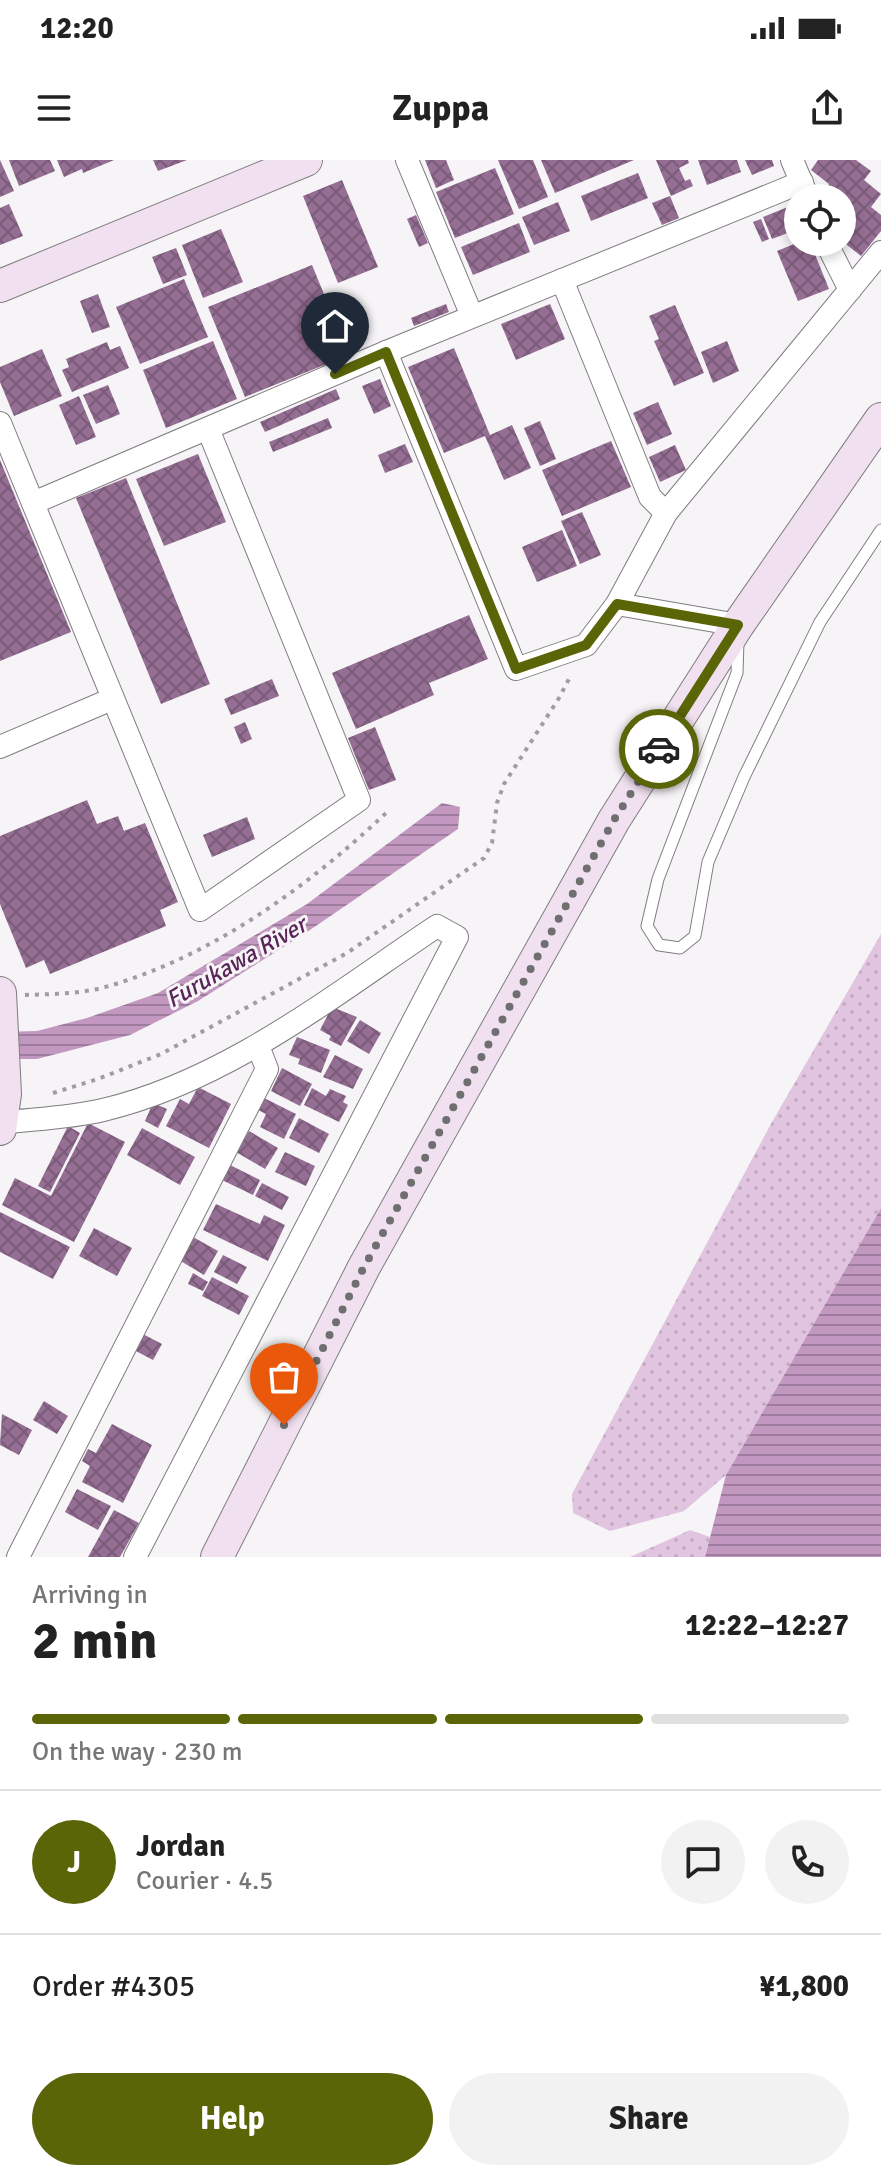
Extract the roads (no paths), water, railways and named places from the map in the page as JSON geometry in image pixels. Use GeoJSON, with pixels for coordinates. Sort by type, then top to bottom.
{"type":"FeatureCollection","features":[{"type":"Feature","properties":{"kind":"street"},"geometry":{"type":"LineString","coordinates":[[0,286],[306,160]]}},
{"type":"Feature","properties":{"kind":"street"},"geometry":{"type":"LineString","coordinates":[[407,160],[472,316]]}},
{"type":"Feature","properties":{"kind":"street"},"geometry":{"type":"LineString","coordinates":[[792,160],[802,184]]}},
{"type":"Feature","properties":{"kind":"street"},"geometry":{"type":"LineString","coordinates":[[33,503],[472,316],[784,198]]}},
{"type":"Feature","properties":{"kind":"street"},"geometry":{"type":"LineString","coordinates":[[386,352],[516,669],[586,645],[617,604],[666,513],[881,252]]}},
{"type":"Feature","properties":{"kind":"street"},"geometry":{"type":"LineString","coordinates":[[833,256],[850,290]]}},
{"type":"Feature","properties":{"kind":"street"},"geometry":{"type":"LineString","coordinates":[[562,280],[650,497],[666,513]]}},
{"type":"Feature","properties":{"kind":"street"},"geometry":{"type":"LineString","coordinates":[[217,1557],[371,1253],[614,820],[738,625],[881,419]]}},
{"type":"Feature","properties":{"kind":"street"},"geometry":{"type":"LineString","coordinates":[[0,423],[200,910],[359,800],[208,429]]}},
{"type":"Feature","properties":{"kind":"street"},"geometry":{"type":"LineString","coordinates":[[617,604],[738,625]]}},
{"type":"Feature","properties":{"kind":"street"},"geometry":{"type":"LineString","coordinates":[[0,747],[112,699]]}},
{"type":"Feature","properties":{"kind":"street"},"geometry":{"type":"LineString","coordinates":[[1,999],[2,1117],[102,1110],[183,1084],[258,1046],[437,926],[457,937],[135,1557]]}},
{"type":"Feature","properties":{"kind":"street"},"geometry":{"type":"LineString","coordinates":[[18,1557],[267,1069],[258,1046]]}},
{"type":"Feature","properties":{"kind":"lane"},"geometry":{"type":"LineString","coordinates":[[738,625],[737,673],[658,879],[647,926],[659,945],[680,948],[695,936],[708,862],[744,777],[820,622],[881,530]]}},
{"type":"Feature","properties":{"kind":"water","name":"Furukawa River"},"geometry":{"type":"Polygon","coordinates":[[[442,803],[460,807],[458,829],[307,932],[198,1001],[130,1035],[37,1059],[0,1059],[0,1032],[37,1031],[87,1018],[158,993],[307,904],[442,803]]]}},
{"type":"Feature","properties":{"kind":"water"},"geometry":{"type":"Polygon","coordinates":[[[881,1208],[881,1557],[705,1557],[726,1475],[881,1208]]]}}]}
